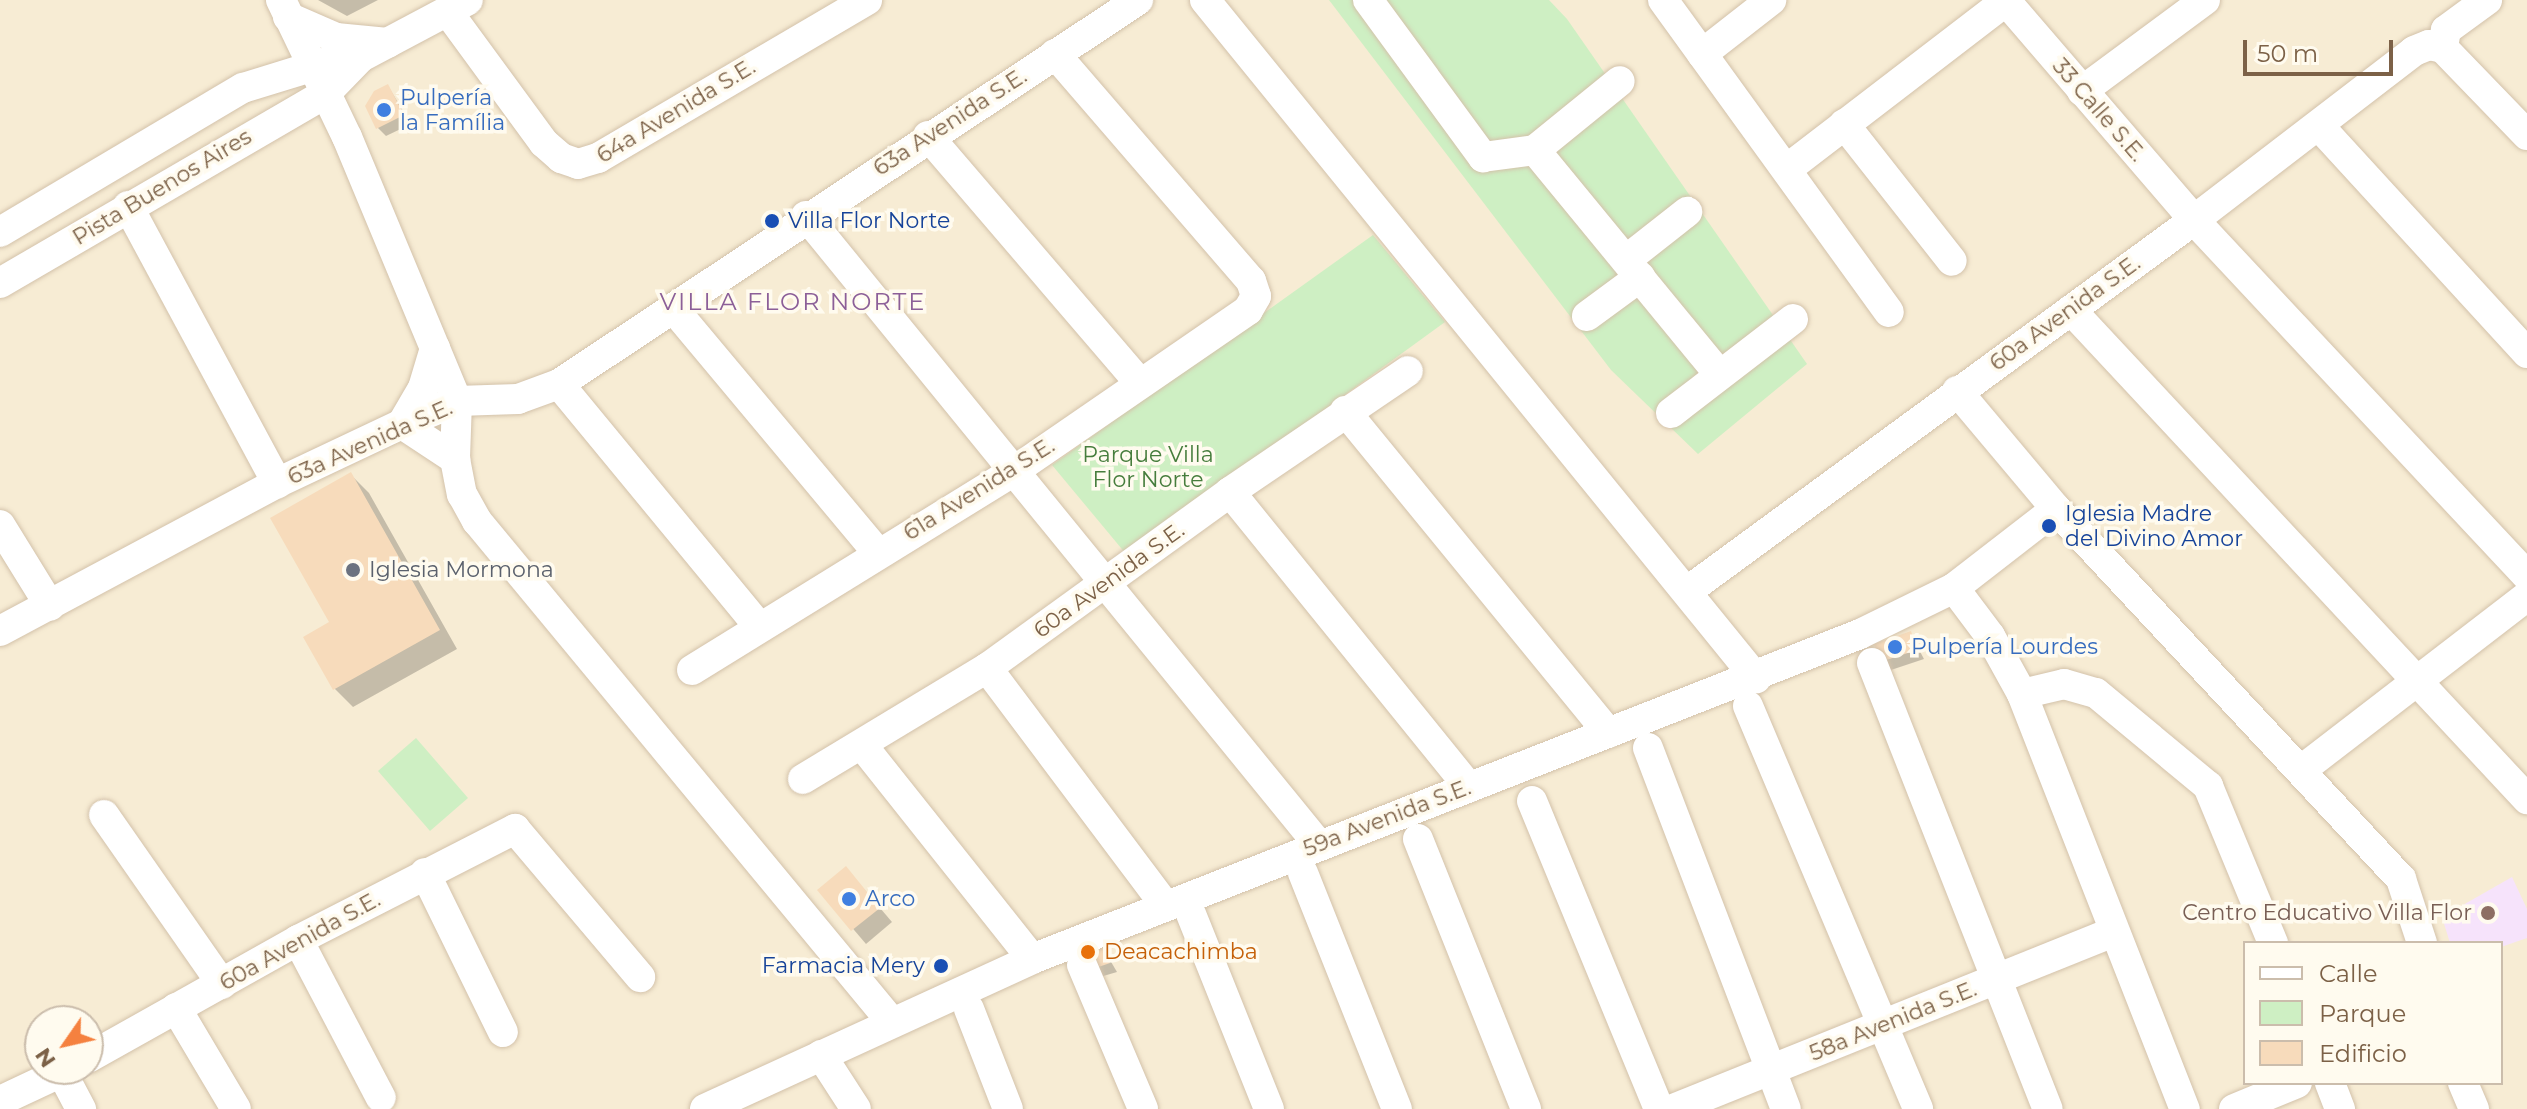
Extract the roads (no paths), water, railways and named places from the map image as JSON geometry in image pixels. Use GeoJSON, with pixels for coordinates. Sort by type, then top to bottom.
{"type":"FeatureCollection","features":[{"type":"Feature","properties":{"kind":"street","name":"64a Avenida S.E."},"geometry":{"type":"LineString","coordinates":[[458,6],[544,143],[561,158],[578,164],[598,158],[867,0]]}},
{"type":"Feature","properties":{"kind":"street","name":"63a Avenida S.E."},"geometry":{"type":"LineString","coordinates":[[0,631],[277,483],[402,424],[457,401],[518,399],[559,384],[806,216],[1138,0]]}},
{"type":"Feature","properties":{"kind":"street"},"geometry":{"type":"LineString","coordinates":[[1205,0],[1689,590],[1752,692],[1918,1109]]}},
{"type":"Feature","properties":{"kind":"street"},"geometry":{"type":"LineString","coordinates":[[1368,0],[1414,57],[1473,149],[1483,157],[1535,150],[1620,81]]}},
{"type":"Feature","properties":{"kind":"street"},"geometry":{"type":"LineString","coordinates":[[1663,0],[1889,312]]}},
{"type":"Feature","properties":{"kind":"street"},"geometry":{"type":"LineString","coordinates":[[1702,54],[1771,0]]}},
{"type":"Feature","properties":{"kind":"street"},"geometry":{"type":"LineString","coordinates":[[2082,91],[2205,0]]}},
{"type":"Feature","properties":{"kind":"street"},"geometry":{"type":"LineString","coordinates":[[2487,0],[2446,30],[2443,48],[2527,135]]}},
{"type":"Feature","properties":{"kind":"street"},"geometry":{"type":"LineString","coordinates":[[1787,169],[2005,1]]}},
{"type":"Feature","properties":{"kind":"street","name":"33 Calle S.E."},"geometry":{"type":"LineString","coordinates":[[2005,1],[2194,220],[2527,576]]}},
{"type":"Feature","properties":{"kind":"street"},"geometry":{"type":"LineString","coordinates":[[361,57],[458,6]]}},
{"type":"Feature","properties":{"kind":"street"},"geometry":{"type":"LineString","coordinates":[[285,8],[336,38],[388,43]]}},
{"type":"Feature","properties":{"kind":"street"},"geometry":{"type":"LineString","coordinates":[[285,8],[347,137],[457,401],[454,452],[462,494],[477,521],[890,1020]]}},
{"type":"Feature","properties":{"kind":"street"},"geometry":{"type":"LineString","coordinates":[[243,88],[275,61],[285,43],[285,8]]}},
{"type":"Feature","properties":{"kind":"street","name":"60a Avenida S.E."},"geometry":{"type":"LineString","coordinates":[[1689,590],[2194,220],[2414,51],[2429,45],[2443,48]]}},
{"type":"Feature","properties":{"kind":"street","name":"61a Avenida S.E."},"geometry":{"type":"LineString","coordinates":[[692,670],[877,552],[1017,469],[1139,382],[1248,310],[1256,296],[1251,281],[1055,54]]}},
{"type":"Feature","properties":{"kind":"street","name":"Pista Buenos Aires"},"geometry":{"type":"LineString","coordinates":[[0,232],[243,88],[312,63],[361,57]]}},
{"type":"Feature","properties":{"kind":"street","name":"Pista Buenos Aires"},"geometry":{"type":"LineString","coordinates":[[0,283],[326,93],[361,57]]}},
{"type":"Feature","properties":{"kind":"street"},"geometry":{"type":"LineString","coordinates":[[275,121],[307,122],[347,137]]}},
{"type":"Feature","properties":{"kind":"street"},"geometry":{"type":"LineString","coordinates":[[1844,124],[1952,261]]}},
{"type":"Feature","properties":{"kind":"street"},"geometry":{"type":"LineString","coordinates":[[2319,126],[2527,353]]}},
{"type":"Feature","properties":{"kind":"street"},"geometry":{"type":"LineString","coordinates":[[928,136],[1139,382]]}},
{"type":"Feature","properties":{"kind":"street"},"geometry":{"type":"LineString","coordinates":[[1535,150],[1719,374]]}},
{"type":"Feature","properties":{"kind":"street"},"geometry":{"type":"LineString","coordinates":[[128,206],[277,483]]}},
{"type":"Feature","properties":{"kind":"street"},"geometry":{"type":"LineString","coordinates":[[1587,316],[1687,212]]}},
{"type":"Feature","properties":{"kind":"street"},"geometry":{"type":"LineString","coordinates":[[806,216],[1017,469],[1318,844]]}},
{"type":"Feature","properties":{"kind":"street"},"geometry":{"type":"LineString","coordinates":[[673,308],[877,552]]}},
{"type":"Feature","properties":{"kind":"street"},"geometry":{"type":"LineString","coordinates":[[2071,310],[2413,681],[2527,799]]}},
{"type":"Feature","properties":{"kind":"street"},"geometry":{"type":"LineString","coordinates":[[1671,413],[1793,319]]}},
{"type":"Feature","properties":{"kind":"street"},"geometry":{"type":"LineString","coordinates":[[435,348],[423,388],[402,424],[454,452]]}},
{"type":"Feature","properties":{"kind":"street","name":"60a Avenida S.E."},"geometry":{"type":"LineString","coordinates":[[803,779],[987,668],[1230,492],[1408,371]]}},
{"type":"Feature","properties":{"kind":"street"},"geometry":{"type":"LineString","coordinates":[[559,384],[759,627]]}},
{"type":"Feature","properties":{"kind":"street"},"geometry":{"type":"LineString","coordinates":[[1957,391],[2056,509],[2304,768],[2401,879],[2421,941]]}},
{"type":"Feature","properties":{"kind":"street"},"geometry":{"type":"LineString","coordinates":[[454,452],[518,399]]}},
{"type":"Feature","properties":{"kind":"street"},"geometry":{"type":"LineString","coordinates":[[1345,411],[1609,733]]}},
{"type":"Feature","properties":{"kind":"street"},"geometry":{"type":"LineString","coordinates":[[1230,492],[1469,787]]}},
{"type":"Feature","properties":{"kind":"street","name":"59a Avenida S.E."},"geometry":{"type":"LineString","coordinates":[[705,1109],[890,1020],[1032,959],[1178,910],[1318,844],[1609,733],[1752,692],[1954,588],[2056,509]]}},
{"type":"Feature","properties":{"kind":"street"},"geometry":{"type":"LineString","coordinates":[[0,525],[50,606]]}},
{"type":"Feature","properties":{"kind":"street"},"geometry":{"type":"LineString","coordinates":[[1954,588],[1990,636],[2022,694],[2185,1109]]}},
{"type":"Feature","properties":{"kind":"street"},"geometry":{"type":"LineString","coordinates":[[2304,768],[2527,596]]}},
{"type":"Feature","properties":{"kind":"street"},"geometry":{"type":"LineString","coordinates":[[1872,663],[2048,1109]]}},
{"type":"Feature","properties":{"kind":"street"},"geometry":{"type":"LineString","coordinates":[[987,668],[1178,910],[1269,1109]]}},
{"type":"Feature","properties":{"kind":"street"},"geometry":{"type":"LineString","coordinates":[[2022,694],[2064,684],[2096,693],[2208,786],[2272,941]]}},
{"type":"Feature","properties":{"kind":"street"},"geometry":{"type":"LineString","coordinates":[[862,745],[1032,959]]}},
{"type":"Feature","properties":{"kind":"street"},"geometry":{"type":"LineString","coordinates":[[1648,748],[1786,1109]]}},
{"type":"Feature","properties":{"kind":"street"},"geometry":{"type":"LineString","coordinates":[[1532,801],[1659,1109]]}},
{"type":"Feature","properties":{"kind":"street"},"geometry":{"type":"LineString","coordinates":[[104,815],[222,984]]}},
{"type":"Feature","properties":{"kind":"street","name":"60a Avenida S.E."},"geometry":{"type":"LineString","coordinates":[[104,1049],[298,940],[515,829],[640,977]]}},
{"type":"Feature","properties":{"kind":"street"},"geometry":{"type":"LineString","coordinates":[[1418,839],[1526,1109]]}},
{"type":"Feature","properties":{"kind":"street"},"geometry":{"type":"LineString","coordinates":[[425,873],[503,1032]]}},
{"type":"Feature","properties":{"kind":"street"},"geometry":{"type":"LineString","coordinates":[[1303,873],[1397,1109]]}},
{"type":"Feature","properties":{"kind":"street","name":"58a Avenida S.E."},"geometry":{"type":"LineString","coordinates":[[1673,1109],[2114,932]]}},
{"type":"Feature","properties":{"kind":"street"},"geometry":{"type":"LineString","coordinates":[[298,940],[381,1098]]}},
{"type":"Feature","properties":{"kind":"street"},"geometry":{"type":"LineString","coordinates":[[1082,965],[1143,1109]]}},
{"type":"Feature","properties":{"kind":"street"},"geometry":{"type":"LineString","coordinates":[[176,1008],[236,1109]]}},
{"type":"Feature","properties":{"kind":"street"},"geometry":{"type":"LineString","coordinates":[[969,1009],[1008,1109]]}},
{"type":"Feature","properties":{"kind":"street"},"geometry":{"type":"LineString","coordinates":[[821,1055],[856,1109]]}},
{"type":"Feature","properties":{"kind":"street"},"geometry":{"type":"LineString","coordinates":[[0,1101],[35,1085]]}},
{"type":"Feature","properties":{"kind":"street"},"geometry":{"type":"LineString","coordinates":[[71,1085],[81,1109]]}},
{"type":"Feature","properties":{"kind":"street"},"geometry":{"type":"LineString","coordinates":[[2234,1109],[2292,1085]]}},
{"type":"Feature","properties":{"kind":"street"},"geometry":{"type":"LineString","coordinates":[[2331,1085],[2340,1109]]}},
{"type":"Feature","properties":{"kind":"street"},"geometry":{"type":"LineString","coordinates":[[2464,1085],[2474,1109]]}},
{"type":"Feature","properties":{"kind":"place","name":"Pulpería la Família"},"geometry":{"type":"Point","coordinates":[384,110]}},
{"type":"Feature","properties":{"kind":"place","name":"Villa Flor Norte"},"geometry":{"type":"Point","coordinates":[772,221]}},
{"type":"Feature","properties":{"kind":"place","name":"Iglesia Madre del Divino Amor"},"geometry":{"type":"Point","coordinates":[2049,526]}},
{"type":"Feature","properties":{"kind":"place","name":"Iglesia Mormona"},"geometry":{"type":"Point","coordinates":[353,570]}},
{"type":"Feature","properties":{"kind":"place","name":"Pulpería Lourdes"},"geometry":{"type":"Point","coordinates":[1895,647]}},
{"type":"Feature","properties":{"kind":"place","name":"Arco"},"geometry":{"type":"Point","coordinates":[849,899]}},
{"type":"Feature","properties":{"kind":"place","name":"Centro Educativo Villa Flor"},"geometry":{"type":"Point","coordinates":[2488,913]}},
{"type":"Feature","properties":{"kind":"place","name":"Deacachimba"},"geometry":{"type":"Point","coordinates":[1088,952]}},
{"type":"Feature","properties":{"kind":"place","name":"Farmacia Mery"},"geometry":{"type":"Point","coordinates":[941,966]}},
{"type":"Feature","properties":{"kind":"district","name":"VILLA FLOR NORTE"},"geometry":{"type":"Point","coordinates":[793,302]}},
{"type":"Feature","properties":{"kind":"park label","name":"Parque Villa Flor Norte"},"geometry":{"type":"Point","coordinates":[1148,466]}}]}
